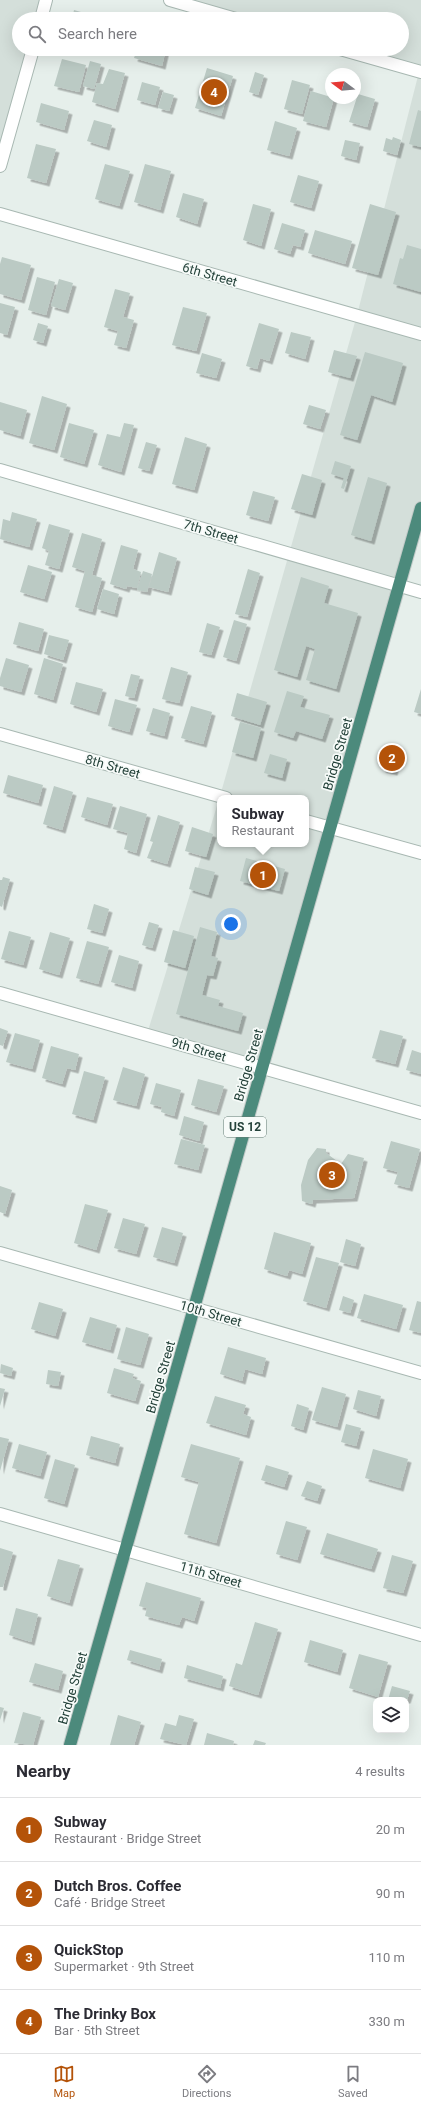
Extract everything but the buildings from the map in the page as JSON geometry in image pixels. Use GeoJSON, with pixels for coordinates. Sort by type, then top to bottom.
{"type":"FeatureCollection","features":[{"type":"Feature","properties":{"kind":"highway","name":"Bridge Street"},"geometry":{"type":"LineString","coordinates":[[70,1745],[421,508]]}},
{"type":"Feature","properties":{"kind":"street"},"geometry":{"type":"LineString","coordinates":[[43,12],[46,0]]}},
{"type":"Feature","properties":{"kind":"street"},"geometry":{"type":"LineString","coordinates":[[170,0],[212,12]]}},
{"type":"Feature","properties":{"kind":"street"},"geometry":{"type":"LineString","coordinates":[[0,166],[31,56]]}},
{"type":"Feature","properties":{"kind":"street"},"geometry":{"type":"LineString","coordinates":[[365,56],[421,72]]}},
{"type":"Feature","properties":{"kind":"street","name":"6th Street"},"geometry":{"type":"LineString","coordinates":[[0,214],[421,334]]}},
{"type":"Feature","properties":{"kind":"street","name":"7th Street"},"geometry":{"type":"LineString","coordinates":[[0,470],[421,592]]}},
{"type":"Feature","properties":{"kind":"street","name":"8th Street"},"geometry":{"type":"LineString","coordinates":[[0,734],[217,795]]}},
{"type":"Feature","properties":{"kind":"street"},"geometry":{"type":"LineString","coordinates":[[309,822],[421,853]]}},
{"type":"Feature","properties":{"kind":"street","name":"9th Street"},"geometry":{"type":"LineString","coordinates":[[0,993],[421,1113]]}},
{"type":"Feature","properties":{"kind":"street","name":"10th Street"},"geometry":{"type":"LineString","coordinates":[[0,1253],[421,1373]]}},
{"type":"Feature","properties":{"kind":"street","name":"11th Street"},"geometry":{"type":"LineString","coordinates":[[0,1514],[421,1635]]}},
{"type":"Feature","properties":{"kind":"shaded area"},"geometry":{"type":"Polygon","coordinates":[[[0,0],[46,0],[43,12],[12,12],[12,56],[31,56],[0,166],[0,0]]]}},
{"type":"Feature","properties":{"kind":"shaded area"},"geometry":{"type":"Polygon","coordinates":[[[170,0],[421,0],[421,508],[262,1067],[147,1034],[217,806],[217,847],[309,847],[309,795],[220,795],[357,315],[419,72],[364,56],[409,56],[409,12],[212,12],[170,0]]]}},
{"type":"Feature","properties":{"kind":"place","name":"The Drinky Box"},"geometry":{"type":"Point","coordinates":[214,92]}},
{"type":"Feature","properties":{"kind":"place","name":"Dutch Bros. Coffee"},"geometry":{"type":"Point","coordinates":[392,758]}},
{"type":"Feature","properties":{"kind":"place","name":"Subway"},"geometry":{"type":"Point","coordinates":[263,875]}},
{"type":"Feature","properties":{"kind":"place","name":"QuickStop"},"geometry":{"type":"Point","coordinates":[332,1175]}}]}
